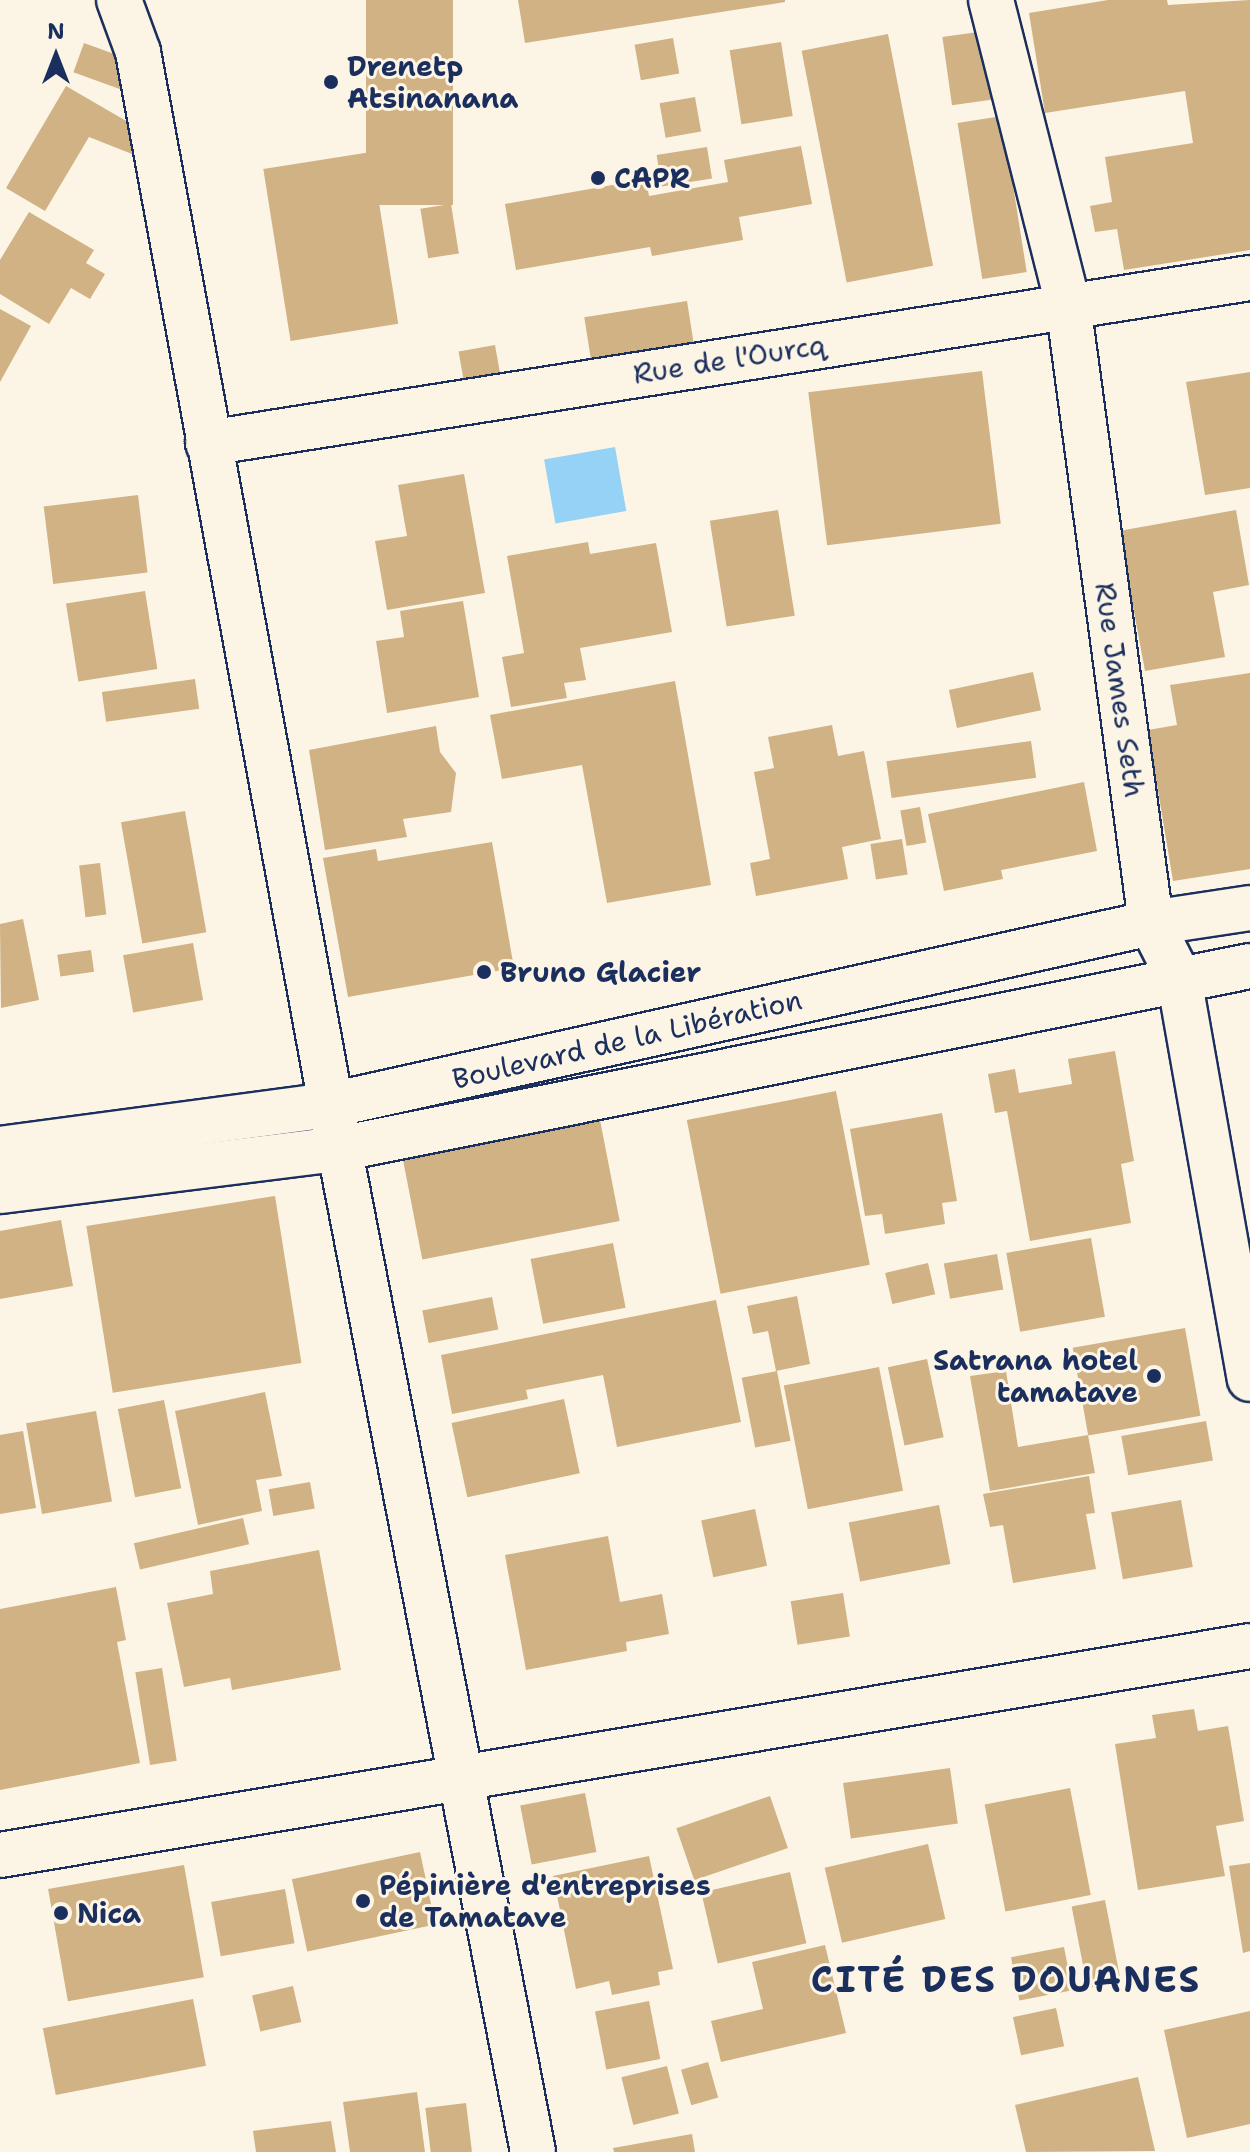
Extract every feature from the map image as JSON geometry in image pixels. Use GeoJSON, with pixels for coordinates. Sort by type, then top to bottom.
{"type":"FeatureCollection","features":[{"type":"Feature","properties":{"kind":"street"},"geometry":{"type":"LineString","coordinates":[[119,0],[138,52],[339,1149],[533,2152]]}},
{"type":"Feature","properties":{"kind":"street","name":"Rue James Seth"},"geometry":{"type":"LineString","coordinates":[[991,0],[1068,304],[1151,923],[1179,978],[1250,1379]]}},
{"type":"Feature","properties":{"kind":"street","name":"Rue de l'Ourcq"},"geometry":{"type":"LineString","coordinates":[[208,443],[1068,304],[1250,278]]}},
{"type":"Feature","properties":{"kind":"street","name":"Boulevard de la Libération"},"geometry":{"type":"LineString","coordinates":[[0,1149],[331,1105],[1151,923],[1250,908]]}},
{"type":"Feature","properties":{"kind":"street","name":"Boulevard de la Libération"},"geometry":{"type":"LineString","coordinates":[[0,1191],[339,1149],[1250,966]]}},
{"type":"Feature","properties":{"kind":"street"},"geometry":{"type":"LineString","coordinates":[[0,1855],[461,1782],[1250,1646]]}},
{"type":"Feature","properties":{"kind":"water"},"geometry":{"type":"Polygon","coordinates":[[[615,447],[626,511],[555,524],[544,460],[615,447]]]}},
{"type":"Feature","properties":{"kind":"building"},"geometry":{"type":"Polygon","coordinates":[[[366,0],[453,0],[453,205],[366,205],[366,0]]]}},
{"type":"Feature","properties":{"kind":"building"},"geometry":{"type":"Polygon","coordinates":[[[518,0],[785,0],[785,2],[525,43],[518,0]]]}},
{"type":"Feature","properties":{"kind":"building"},"geometry":{"type":"Polygon","coordinates":[[[1108,0],[1167,0],[1168,5],[1250,0],[1250,250],[1124,270],[1117,229],[1095,232],[1090,206],[1112,202],[1105,157],[1193,143],[1185,91],[1045,113],[1029,13],[1108,0]]]}},
{"type":"Feature","properties":{"kind":"building"},"geometry":{"type":"Polygon","coordinates":[[[985,31],[995,99],[952,105],[942,37],[985,31]]]}},
{"type":"Feature","properties":{"kind":"building"},"geometry":{"type":"Polygon","coordinates":[[[888,34],[933,266],[847,282],[802,51],[888,34]]]}},
{"type":"Feature","properties":{"kind":"building"},"geometry":{"type":"Polygon","coordinates":[[[673,38],[679,73],[641,80],[635,45],[673,38]]]}},
{"type":"Feature","properties":{"kind":"building"},"geometry":{"type":"Polygon","coordinates":[[[781,42],[793,116],[741,124],[730,50],[781,42]]]}},
{"type":"Feature","properties":{"kind":"building"},"geometry":{"type":"Polygon","coordinates":[[[84,43],[139,63],[128,92],[73,72],[84,43]]]}},
{"type":"Feature","properties":{"kind":"building"},"geometry":{"type":"Polygon","coordinates":[[[66,86],[128,122],[132,154],[89,137],[45,211],[6,188],[66,86]]]}},
{"type":"Feature","properties":{"kind":"building"},"geometry":{"type":"Polygon","coordinates":[[[695,97],[701,131],[666,138],[660,103],[695,97]]]}},
{"type":"Feature","properties":{"kind":"building"},"geometry":{"type":"Polygon","coordinates":[[[1002,116],[1027,272],[982,279],[958,123],[1002,116]]]}},
{"type":"Feature","properties":{"kind":"building"},"geometry":{"type":"Polygon","coordinates":[[[801,146],[812,204],[739,217],[743,240],[652,256],[650,247],[516,270],[505,204],[646,179],[649,196],[728,182],[724,160],[801,146]]]}},
{"type":"Feature","properties":{"kind":"building"},"geometry":{"type":"Polygon","coordinates":[[[707,147],[712,179],[662,187],[657,155],[707,147]]]}},
{"type":"Feature","properties":{"kind":"building"},"geometry":{"type":"Polygon","coordinates":[[[371,152],[398,324],[291,341],[263,169],[371,152]]]}},
{"type":"Feature","properties":{"kind":"building"},"geometry":{"type":"Polygon","coordinates":[[[451,204],[459,253],[428,258],[420,209],[451,204]]]}},
{"type":"Feature","properties":{"kind":"building"},"geometry":{"type":"Polygon","coordinates":[[[29,212],[94,250],[86,263],[105,274],[90,299],[71,288],[49,324],[0,294],[0,260],[29,212]]]}},
{"type":"Feature","properties":{"kind":"building"},"geometry":{"type":"Polygon","coordinates":[[[687,301],[695,350],[592,367],[584,317],[687,301]]]}},
{"type":"Feature","properties":{"kind":"building"},"geometry":{"type":"Polygon","coordinates":[[[0,309],[31,326],[0,382],[0,309]]]}},
{"type":"Feature","properties":{"kind":"building"},"geometry":{"type":"Polygon","coordinates":[[[495,345],[502,386],[466,393],[459,351],[495,345]]]}},
{"type":"Feature","properties":{"kind":"building"},"geometry":{"type":"Polygon","coordinates":[[[982,371],[1001,524],[827,545],[808,392],[982,371]]]}},
{"type":"Feature","properties":{"kind":"building"},"geometry":{"type":"Polygon","coordinates":[[[1250,372],[1250,488],[1205,495],[1186,382],[1250,372]]]}},
{"type":"Feature","properties":{"kind":"building"},"geometry":{"type":"Polygon","coordinates":[[[464,474],[485,593],[387,610],[375,541],[407,536],[398,485],[464,474]]]}},
{"type":"Feature","properties":{"kind":"building"},"geometry":{"type":"Polygon","coordinates":[[[138,495],[148,572],[53,584],[44,507],[138,495]]]}},
{"type":"Feature","properties":{"kind":"building"},"geometry":{"type":"Polygon","coordinates":[[[778,510],[795,616],[727,626],[710,521],[778,510]]]}},
{"type":"Feature","properties":{"kind":"building"},"geometry":{"type":"Polygon","coordinates":[[[1236,510],[1249,585],[1213,592],[1225,657],[1145,671],[1119,531],[1236,510]]]}},
{"type":"Feature","properties":{"kind":"building"},"geometry":{"type":"Polygon","coordinates":[[[588,542],[590,554],[656,543],[672,632],[580,648],[586,680],[564,683],[567,698],[511,707],[502,657],[524,653],[507,556],[588,542]]]}},
{"type":"Feature","properties":{"kind":"building"},"geometry":{"type":"Polygon","coordinates":[[[145,591],[157,669],[78,682],[66,604],[145,591]]]}},
{"type":"Feature","properties":{"kind":"building"},"geometry":{"type":"Polygon","coordinates":[[[463,601],[479,697],[387,713],[376,641],[404,637],[400,611],[463,601]]]}},
{"type":"Feature","properties":{"kind":"building"},"geometry":{"type":"Polygon","coordinates":[[[1033,672],[1041,710],[957,728],[949,690],[1033,672]]]}},
{"type":"Feature","properties":{"kind":"building"},"geometry":{"type":"Polygon","coordinates":[[[1250,673],[1250,869],[1173,881],[1148,730],[1177,725],[1170,685],[1250,673]]]}},
{"type":"Feature","properties":{"kind":"building"},"geometry":{"type":"Polygon","coordinates":[[[195,679],[199,709],[106,722],[102,692],[195,679]]]}},
{"type":"Feature","properties":{"kind":"building"},"geometry":{"type":"Polygon","coordinates":[[[675,681],[711,885],[607,903],[582,765],[502,779],[490,715],[675,681]]]}},
{"type":"Feature","properties":{"kind":"building"},"geometry":{"type":"Polygon","coordinates":[[[832,725],[838,756],[864,751],[881,839],[842,847],[848,879],[756,896],[750,863],[770,859],[754,772],[774,768],[768,737],[832,725]]]}},
{"type":"Feature","properties":{"kind":"building"},"geometry":{"type":"Polygon","coordinates":[[[436,726],[440,752],[456,773],[451,812],[403,819],[407,837],[325,850],[309,750],[436,726]]]}},
{"type":"Feature","properties":{"kind":"building"},"geometry":{"type":"Polygon","coordinates":[[[1031,741],[1036,778],[892,798],[886,761],[1031,741]]]}},
{"type":"Feature","properties":{"kind":"building"},"geometry":{"type":"Polygon","coordinates":[[[1084,782],[1097,851],[1001,870],[1003,879],[944,891],[928,814],[1084,782]]]}},
{"type":"Feature","properties":{"kind":"building"},"geometry":{"type":"Polygon","coordinates":[[[920,807],[926,842],[907,846],[900,810],[920,807]]]}},
{"type":"Feature","properties":{"kind":"building"},"geometry":{"type":"Polygon","coordinates":[[[185,811],[206,932],[142,943],[121,822],[185,811]]]}},
{"type":"Feature","properties":{"kind":"building"},"geometry":{"type":"Polygon","coordinates":[[[902,839],[908,875],[876,880],[870,844],[902,839]]]}},
{"type":"Feature","properties":{"kind":"building"},"geometry":{"type":"Polygon","coordinates":[[[492,842],[514,968],[348,997],[323,858],[376,849],[378,861],[492,842]]]}},
{"type":"Feature","properties":{"kind":"building"},"geometry":{"type":"Polygon","coordinates":[[[100,863],[106,915],[85,917],[79,866],[100,863]]]}},
{"type":"Feature","properties":{"kind":"building"},"geometry":{"type":"Polygon","coordinates":[[[23,919],[39,1000],[1,1008],[0,924],[23,919]]]}},
{"type":"Feature","properties":{"kind":"building"},"geometry":{"type":"Polygon","coordinates":[[[193,943],[203,1000],[133,1012],[123,955],[193,943]]]}},
{"type":"Feature","properties":{"kind":"building"},"geometry":{"type":"Polygon","coordinates":[[[91,950],[94,972],[60,977],[57,955],[91,950]]]}},
{"type":"Feature","properties":{"kind":"building"},"geometry":{"type":"Polygon","coordinates":[[[1115,1051],[1134,1161],[1121,1164],[1131,1223],[1030,1241],[1007,1111],[995,1113],[988,1074],[1015,1069],[1019,1093],[1072,1084],[1068,1059],[1115,1051]]]}},
{"type":"Feature","properties":{"kind":"building"},"geometry":{"type":"Polygon","coordinates":[[[836,1091],[870,1265],[721,1294],[687,1120],[836,1091]]]}},
{"type":"Feature","properties":{"kind":"building"},"geometry":{"type":"Polygon","coordinates":[[[942,1113],[957,1201],[942,1203],[945,1224],[885,1234],[882,1214],[865,1216],[850,1129],[942,1113]]]}},
{"type":"Feature","properties":{"kind":"building"},"geometry":{"type":"Polygon","coordinates":[[[600,1120],[620,1221],[422,1259],[403,1158],[600,1120]]]}},
{"type":"Feature","properties":{"kind":"building"},"geometry":{"type":"Polygon","coordinates":[[[275,1196],[301,1363],[113,1393],[86,1226],[275,1196]]]}},
{"type":"Feature","properties":{"kind":"building"},"geometry":{"type":"Polygon","coordinates":[[[61,1220],[73,1286],[0,1299],[0,1231],[61,1220]]]}},
{"type":"Feature","properties":{"kind":"building"},"geometry":{"type":"Polygon","coordinates":[[[1091,1238],[1105,1317],[1020,1332],[1006,1253],[1091,1238]]]}},
{"type":"Feature","properties":{"kind":"building"},"geometry":{"type":"Polygon","coordinates":[[[613,1243],[626,1308],[543,1324],[531,1259],[613,1243]]]}},
{"type":"Feature","properties":{"kind":"building"},"geometry":{"type":"Polygon","coordinates":[[[997,1254],[1003,1289],[950,1299],[944,1263],[997,1254]]]}},
{"type":"Feature","properties":{"kind":"building"},"geometry":{"type":"Polygon","coordinates":[[[928,1263],[935,1294],[892,1304],[885,1273],[928,1263]]]}},
{"type":"Feature","properties":{"kind":"building"},"geometry":{"type":"Polygon","coordinates":[[[797,1296],[810,1364],[776,1371],[768,1331],[753,1334],[747,1306],[797,1296]]]}},
{"type":"Feature","properties":{"kind":"building"},"geometry":{"type":"Polygon","coordinates":[[[492,1297],[498,1329],[429,1343],[422,1311],[492,1297]]]}},
{"type":"Feature","properties":{"kind":"building"},"geometry":{"type":"Polygon","coordinates":[[[716,1300],[741,1422],[617,1447],[603,1375],[526,1390],[528,1399],[452,1414],[441,1355],[716,1300]]]}},
{"type":"Feature","properties":{"kind":"building"},"geometry":{"type":"Polygon","coordinates":[[[1185,1328],[1200,1416],[1088,1435],[1073,1348],[1185,1328]]]}},
{"type":"Feature","properties":{"kind":"building"},"geometry":{"type":"Polygon","coordinates":[[[927,1359],[944,1437],[905,1446],[888,1367],[927,1359]]]}},
{"type":"Feature","properties":{"kind":"building"},"geometry":{"type":"Polygon","coordinates":[[[879,1367],[903,1491],[808,1509],[784,1386],[879,1367]]]}},
{"type":"Feature","properties":{"kind":"building"},"geometry":{"type":"Polygon","coordinates":[[[777,1371],[791,1441],[755,1448],[742,1378],[777,1371]]]}},
{"type":"Feature","properties":{"kind":"building"},"geometry":{"type":"Polygon","coordinates":[[[1006,1371],[1018,1447],[1088,1435],[1095,1473],[990,1491],[970,1376],[1006,1371]]]}},
{"type":"Feature","properties":{"kind":"building"},"geometry":{"type":"Polygon","coordinates":[[[265,1392],[282,1476],[256,1480],[262,1511],[198,1525],[175,1411],[265,1392]]]}},
{"type":"Feature","properties":{"kind":"building"},"geometry":{"type":"Polygon","coordinates":[[[564,1399],[580,1473],[467,1497],[452,1423],[564,1399]]]}},
{"type":"Feature","properties":{"kind":"building"},"geometry":{"type":"Polygon","coordinates":[[[164,1400],[181,1488],[135,1497],[118,1409],[164,1400]]]}},
{"type":"Feature","properties":{"kind":"building"},"geometry":{"type":"Polygon","coordinates":[[[96,1411],[112,1502],[42,1514],[26,1423],[96,1411]]]}},
{"type":"Feature","properties":{"kind":"building"},"geometry":{"type":"Polygon","coordinates":[[[1206,1421],[1213,1460],[1128,1475],[1121,1436],[1206,1421]]]}},
{"type":"Feature","properties":{"kind":"building"},"geometry":{"type":"Polygon","coordinates":[[[23,1431],[36,1508],[0,1514],[0,1435],[23,1431]]]}},
{"type":"Feature","properties":{"kind":"building"},"geometry":{"type":"Polygon","coordinates":[[[1089,1476],[1095,1513],[1086,1514],[1096,1569],[1013,1583],[1003,1525],[990,1527],[983,1494],[1089,1476]]]}},
{"type":"Feature","properties":{"kind":"building"},"geometry":{"type":"Polygon","coordinates":[[[310,1482],[315,1509],[273,1516],[269,1489],[310,1482]]]}},
{"type":"Feature","properties":{"kind":"building"},"geometry":{"type":"Polygon","coordinates":[[[1181,1500],[1193,1567],[1123,1579],[1111,1512],[1181,1500]]]}},
{"type":"Feature","properties":{"kind":"building"},"geometry":{"type":"Polygon","coordinates":[[[939,1505],[950,1564],[860,1581],[849,1523],[939,1505]]]}},
{"type":"Feature","properties":{"kind":"building"},"geometry":{"type":"Polygon","coordinates":[[[755,1509],[767,1566],[713,1577],[701,1520],[755,1509]]]}},
{"type":"Feature","properties":{"kind":"building"},"geometry":{"type":"Polygon","coordinates":[[[243,1518],[249,1544],[140,1570],[134,1543],[243,1518]]]}},
{"type":"Feature","properties":{"kind":"building"},"geometry":{"type":"Polygon","coordinates":[[[608,1536],[620,1602],[662,1594],[669,1634],[626,1642],[627,1651],[526,1670],[505,1555],[608,1536]]]}},
{"type":"Feature","properties":{"kind":"building"},"geometry":{"type":"Polygon","coordinates":[[[319,1550],[341,1670],[232,1690],[230,1678],[184,1687],[167,1603],[213,1594],[210,1571],[319,1550]]]}},
{"type":"Feature","properties":{"kind":"building"},"geometry":{"type":"Polygon","coordinates":[[[116,1587],[126,1640],[117,1642],[140,1763],[0,1790],[0,1609],[116,1587]]]}},
{"type":"Feature","properties":{"kind":"building"},"geometry":{"type":"Polygon","coordinates":[[[843,1593],[850,1636],[798,1645],[791,1601],[843,1593]]]}},
{"type":"Feature","properties":{"kind":"building"},"geometry":{"type":"Polygon","coordinates":[[[162,1668],[177,1761],[150,1765],[135,1672],[162,1668]]]}},
{"type":"Feature","properties":{"kind":"building"},"geometry":{"type":"Polygon","coordinates":[[[1194,1709],[1198,1731],[1228,1726],[1244,1821],[1216,1826],[1225,1876],[1138,1890],[1115,1744],[1156,1738],[1152,1715],[1194,1709]]]}},
{"type":"Feature","properties":{"kind":"building"},"geometry":{"type":"Polygon","coordinates":[[[950,1768],[958,1823],[851,1838],[843,1783],[950,1768]]]}},
{"type":"Feature","properties":{"kind":"building"},"geometry":{"type":"Polygon","coordinates":[[[1070,1788],[1091,1895],[1005,1912],[985,1805],[1070,1788]]]}},
{"type":"Feature","properties":{"kind":"building"},"geometry":{"type":"Polygon","coordinates":[[[585,1793],[596,1852],[532,1864],[520,1806],[585,1793]]]}},
{"type":"Feature","properties":{"kind":"building"},"geometry":{"type":"Polygon","coordinates":[[[770,1796],[788,1848],[694,1880],[676,1828],[770,1796]]]}},
{"type":"Feature","properties":{"kind":"building"},"geometry":{"type":"Polygon","coordinates":[[[928,1844],[945,1919],[842,1943],[825,1868],[928,1844]]]}},
{"type":"Feature","properties":{"kind":"building","name":"Pépinière d'entreprises de Tamatave"},"geometry":{"type":"Polygon","coordinates":[[[420,1852],[435,1924],[307,1952],[292,1879],[420,1852]]]}},
{"type":"Feature","properties":{"kind":"building"},"geometry":{"type":"Polygon","coordinates":[[[649,1856],[673,1969],[658,1972],[660,1985],[612,1995],[609,1981],[576,1989],[553,1876],[649,1856]]]}},
{"type":"Feature","properties":{"kind":"building"},"geometry":{"type":"Polygon","coordinates":[[[1250,1863],[1250,1951],[1243,1953],[1229,1866],[1250,1863]]]}},
{"type":"Feature","properties":{"kind":"building"},"geometry":{"type":"Polygon","coordinates":[[[184,1865],[204,1977],[68,2001],[48,1889],[184,1865]]]}},
{"type":"Feature","properties":{"kind":"building"},"geometry":{"type":"Polygon","coordinates":[[[790,1872],[806,1943],[718,1964],[701,1892],[790,1872]]]}},
{"type":"Feature","properties":{"kind":"building"},"geometry":{"type":"Polygon","coordinates":[[[285,1889],[295,1943],[221,1956],[211,1902],[285,1889]]]}},
{"type":"Feature","properties":{"kind":"building"},"geometry":{"type":"Polygon","coordinates":[[[1105,1900],[1121,1981],[1087,1988],[1072,1906],[1105,1900]]]}},
{"type":"Feature","properties":{"kind":"building"},"geometry":{"type":"Polygon","coordinates":[[[825,1945],[846,2033],[721,2062],[711,2021],[763,2009],[752,1962],[825,1945]]]}},
{"type":"Feature","properties":{"kind":"building"},"geometry":{"type":"Polygon","coordinates":[[[1064,1947],[1072,1990],[1019,2000],[1011,1957],[1064,1947]]]}},
{"type":"Feature","properties":{"kind":"building"},"geometry":{"type":"Polygon","coordinates":[[[293,1986],[301,2022],[260,2031],[252,1995],[293,1986]]]}},
{"type":"Feature","properties":{"kind":"building"},"geometry":{"type":"Polygon","coordinates":[[[193,1999],[206,2066],[56,2095],[43,2028],[193,1999]]]}},
{"type":"Feature","properties":{"kind":"building"},"geometry":{"type":"Polygon","coordinates":[[[649,2001],[660,2059],[606,2069],[595,2011],[649,2001]]]}},
{"type":"Feature","properties":{"kind":"building"},"geometry":{"type":"Polygon","coordinates":[[[1056,2008],[1064,2046],[1021,2055],[1013,2017],[1056,2008]]]}},
{"type":"Feature","properties":{"kind":"building"},"geometry":{"type":"Polygon","coordinates":[[[1250,2011],[1250,2124],[1187,2138],[1164,2030],[1250,2011]]]}},
{"type":"Feature","properties":{"kind":"building"},"geometry":{"type":"Polygon","coordinates":[[[708,2062],[718,2098],[691,2105],[681,2070],[708,2062]]]}},
{"type":"Feature","properties":{"kind":"building"},"geometry":{"type":"Polygon","coordinates":[[[667,2066],[679,2114],[633,2125],[621,2077],[667,2066]]]}},
{"type":"Feature","properties":{"kind":"building"},"geometry":{"type":"Polygon","coordinates":[[[1138,2077],[1155,2151],[1026,2152],[1015,2105],[1138,2077]]]}},
{"type":"Feature","properties":{"kind":"building"},"geometry":{"type":"Polygon","coordinates":[[[417,2092],[425,2152],[350,2152],[343,2102],[417,2092]]]}},
{"type":"Feature","properties":{"kind":"building"},"geometry":{"type":"Polygon","coordinates":[[[466,2103],[472,2152],[431,2152],[425,2108],[466,2103]]]}},
{"type":"Feature","properties":{"kind":"building"},"geometry":{"type":"Polygon","coordinates":[[[331,2121],[336,2152],[256,2152],[253,2131],[331,2121]]]}},
{"type":"Feature","properties":{"kind":"building"},"geometry":{"type":"Polygon","coordinates":[[[692,2134],[695,2152],[614,2152],[613,2148],[692,2134]]]}},
{"type":"Feature","properties":{"kind":"place","name":"Drenetp Atsinanana"},"geometry":{"type":"Point","coordinates":[331,82]}},
{"type":"Feature","properties":{"kind":"place","name":"CAPR"},"geometry":{"type":"Point","coordinates":[598,178]}},
{"type":"Feature","properties":{"kind":"place","name":"Bruno Glacier"},"geometry":{"type":"Point","coordinates":[484,972]}},
{"type":"Feature","properties":{"kind":"place","name":"Satrana hotel tamatave"},"geometry":{"type":"Point","coordinates":[1154,1376]}},
{"type":"Feature","properties":{"kind":"place","name":"Pépinière d'entreprises de Tamatave"},"geometry":{"type":"Point","coordinates":[363,1901]}},
{"type":"Feature","properties":{"kind":"place","name":"Nica"},"geometry":{"type":"Point","coordinates":[61,1913]}},
{"type":"Feature","properties":{"kind":"district","name":"CITÉ DES DOUANES"},"geometry":{"type":"Point","coordinates":[1006,1980]}}]}
